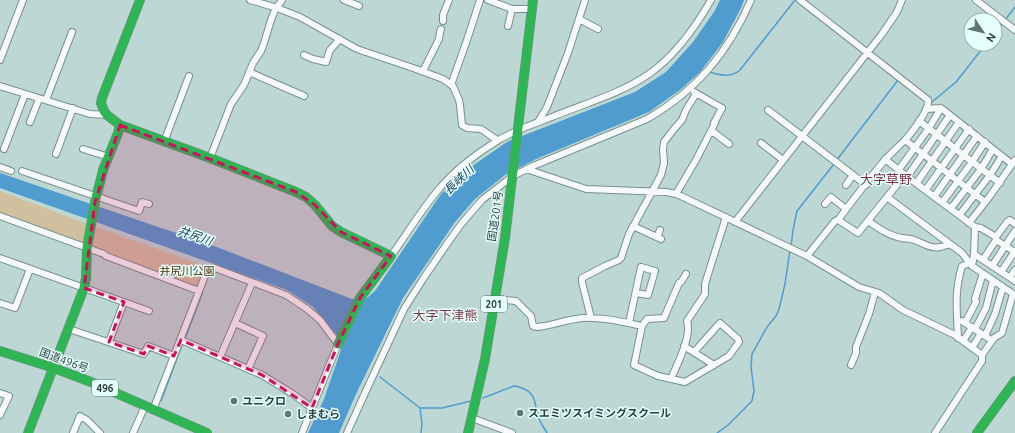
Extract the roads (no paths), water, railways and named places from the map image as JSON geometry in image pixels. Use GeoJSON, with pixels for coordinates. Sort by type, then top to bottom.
{"type":"FeatureCollection","features":[{"type":"Feature","properties":{"kind":"main road"},"geometry":{"type":"LineString","coordinates":[[140,0],[102,98],[102,107],[107,115],[120,125],[210,158],[306,197],[320,210],[332,226],[341,232],[391,256],[360,298],[338,344]]}},
{"type":"Feature","properties":{"kind":"main road","name":"国道201号"},"geometry":{"type":"LineString","coordinates":[[468,433],[485,359],[505,238],[533,4]]}},
{"type":"Feature","properties":{"kind":"main road"},"geometry":{"type":"LineString","coordinates":[[28,433],[84,288],[90,225],[104,170],[120,125]]}},
{"type":"Feature","properties":{"kind":"main road","name":"国道496号"},"geometry":{"type":"LineString","coordinates":[[0,350],[91,382],[207,433]]}},
{"type":"Feature","properties":{"kind":"main road"},"geometry":{"type":"LineString","coordinates":[[977,433],[1015,381]]}},
{"type":"Feature","properties":{"kind":"street"},"geometry":{"type":"LineString","coordinates":[[0,60],[3,43],[23,0]]}},
{"type":"Feature","properties":{"kind":"street"},"geometry":{"type":"LineString","coordinates":[[250,0],[264,2],[300,17],[366,52],[442,79],[453,86],[460,105],[462,125],[467,128],[481,129],[497,140]]}},
{"type":"Feature","properties":{"kind":"street"},"geometry":{"type":"LineString","coordinates":[[210,158],[231,104],[244,84],[264,43],[271,20],[282,0]]}},
{"type":"Feature","properties":{"kind":"street"},"geometry":{"type":"LineString","coordinates":[[344,0],[359,6]]}},
{"type":"Feature","properties":{"kind":"street"},"geometry":{"type":"LineString","coordinates":[[443,21],[443,15],[449,0]]}},
{"type":"Feature","properties":{"kind":"street"},"geometry":{"type":"LineString","coordinates":[[451,85],[480,0]]}},
{"type":"Feature","properties":{"kind":"street"},"geometry":{"type":"LineString","coordinates":[[488,0],[512,9],[533,4]]}},
{"type":"Feature","properties":{"kind":"street"},"geometry":{"type":"LineString","coordinates":[[538,122],[547,107],[568,53],[585,0]]}},
{"type":"Feature","properties":{"kind":"street"},"geometry":{"type":"LineString","coordinates":[[391,256],[430,199],[471,159],[497,140],[627,87],[650,74],[684,41],[698,23],[711,0]]}},
{"type":"Feature","properties":{"kind":"street"},"geometry":{"type":"LineString","coordinates":[[347,433],[404,309],[423,278],[458,229],[482,200],[513,175],[647,119],[664,109],[690,88],[711,67],[727,46],[751,0]]}},
{"type":"Feature","properties":{"kind":"street"},"geometry":{"type":"LineString","coordinates":[[800,0],[928,100],[926,109],[905,140],[885,159],[838,220],[835,221],[807,256]]}},
{"type":"Feature","properties":{"kind":"street"},"geometry":{"type":"LineString","coordinates":[[735,222],[882,34],[902,0]]}},
{"type":"Feature","properties":{"kind":"street"},"geometry":{"type":"LineString","coordinates":[[976,0],[1015,30]]}},
{"type":"Feature","properties":{"kind":"street"},"geometry":{"type":"LineString","coordinates":[[508,26],[512,9]]}},
{"type":"Feature","properties":{"kind":"street"},"geometry":{"type":"LineString","coordinates":[[578,19],[598,29]]}},
{"type":"Feature","properties":{"kind":"street"},"geometry":{"type":"LineString","coordinates":[[423,71],[439,39],[441,29]]}},
{"type":"Feature","properties":{"kind":"street"},"geometry":{"type":"LineString","coordinates":[[30,122],[72,32]]}},
{"type":"Feature","properties":{"kind":"street"},"geometry":{"type":"LineString","coordinates":[[304,55],[326,62],[330,50],[340,39]]}},
{"type":"Feature","properties":{"kind":"street"},"geometry":{"type":"LineString","coordinates":[[249,72],[304,96]]}},
{"type":"Feature","properties":{"kind":"street"},"geometry":{"type":"LineString","coordinates":[[164,142],[188,76]]}},
{"type":"Feature","properties":{"kind":"street"},"geometry":{"type":"LineString","coordinates":[[0,86],[90,114],[107,115]]}},
{"type":"Feature","properties":{"kind":"street"},"geometry":{"type":"LineString","coordinates":[[676,194],[712,131],[715,124],[714,123],[722,108],[696,94],[690,88]]}},
{"type":"Feature","properties":{"kind":"street"},"geometry":{"type":"LineString","coordinates":[[4,148],[25,94]]}},
{"type":"Feature","properties":{"kind":"street"},"geometry":{"type":"LineString","coordinates":[[591,318],[582,278],[621,258],[633,226],[652,191],[660,180],[663,170],[664,142],[682,120],[686,110],[696,94]]}},
{"type":"Feature","properties":{"kind":"street"},"geometry":{"type":"LineString","coordinates":[[56,154],[73,108]]}},
{"type":"Feature","properties":{"kind":"street"},"geometry":{"type":"LineString","coordinates":[[926,109],[941,108],[1002,156],[1014,162],[1000,183],[969,221]]}},
{"type":"Feature","properties":{"kind":"street"},"geometry":{"type":"LineString","coordinates":[[900,168],[929,128],[941,108]]}},
{"type":"Feature","properties":{"kind":"street"},"geometry":{"type":"LineString","coordinates":[[768,110],[781,116],[802,135],[866,185]]}},
{"type":"Feature","properties":{"kind":"street"},"geometry":{"type":"LineString","coordinates":[[838,220],[858,233],[907,175],[950,115]]}},
{"type":"Feature","properties":{"kind":"street"},"geometry":{"type":"LineString","coordinates":[[919,121],[1000,183]]}},
{"type":"Feature","properties":{"kind":"street"},"geometry":{"type":"LineString","coordinates":[[918,181],[959,122]]}},
{"type":"Feature","properties":{"kind":"street"},"geometry":{"type":"LineString","coordinates":[[927,188],[969,129]]}},
{"type":"Feature","properties":{"kind":"street"},"geometry":{"type":"LineString","coordinates":[[712,131],[728,144]]}},
{"type":"Feature","properties":{"kind":"street"},"geometry":{"type":"LineString","coordinates":[[936,194],[977,136]]}},
{"type":"Feature","properties":{"kind":"street"},"geometry":{"type":"LineString","coordinates":[[905,140],[985,202]]}},
{"type":"Feature","properties":{"kind":"street"},"geometry":{"type":"LineString","coordinates":[[944,200],[985,142]]}},
{"type":"Feature","properties":{"kind":"street"},"geometry":{"type":"LineString","coordinates":[[760,144],[783,160]]}},
{"type":"Feature","properties":{"kind":"street"},"geometry":{"type":"LineString","coordinates":[[83,149],[109,157]]}},
{"type":"Feature","properties":{"kind":"street"},"geometry":{"type":"LineString","coordinates":[[952,206],[993,149]]}},
{"type":"Feature","properties":{"kind":"street"},"geometry":{"type":"LineString","coordinates":[[961,213],[990,175],[1002,156]]}},
{"type":"Feature","properties":{"kind":"street"},"geometry":{"type":"LineString","coordinates":[[885,159],[969,221]]}},
{"type":"Feature","properties":{"kind":"street"},"geometry":{"type":"LineString","coordinates":[[893,162],[907,175],[918,181],[961,213],[975,227],[981,228],[1015,251],[1001,272]]}},
{"type":"Feature","properties":{"kind":"street"},"geometry":{"type":"LineString","coordinates":[[0,167],[11,171]]}},
{"type":"Feature","properties":{"kind":"street"},"geometry":{"type":"LineString","coordinates":[[526,169],[586,189],[652,191],[676,194],[807,256],[859,287],[875,292],[903,310],[955,335],[982,355]]}},
{"type":"Feature","properties":{"kind":"street"},"geometry":{"type":"LineString","coordinates":[[22,171],[96,199],[139,211],[142,202],[149,204]]}},
{"type":"Feature","properties":{"kind":"street"},"geometry":{"type":"LineString","coordinates":[[846,185],[853,175]]}},
{"type":"Feature","properties":{"kind":"street"},"geometry":{"type":"LineString","coordinates":[[825,204],[831,197],[846,209]]}},
{"type":"Feature","properties":{"kind":"street"},"geometry":{"type":"LineString","coordinates":[[887,197],[962,253],[971,265],[1014,294],[1002,333],[991,340],[982,355],[982,361],[935,433]]}},
{"type":"Feature","properties":{"kind":"street"},"geometry":{"type":"LineString","coordinates":[[0,216],[199,291]]}},
{"type":"Feature","properties":{"kind":"street"},"geometry":{"type":"LineString","coordinates":[[671,379],[684,346],[688,331],[687,321],[705,294],[705,284],[726,217]]}},
{"type":"Feature","properties":{"kind":"street"},"geometry":{"type":"LineString","coordinates":[[983,260],[1007,222],[1010,220],[1015,224]]}},
{"type":"Feature","properties":{"kind":"street"},"geometry":{"type":"LineString","coordinates":[[868,221],[879,229],[888,233],[903,239],[914,239],[931,247],[940,248],[950,244]]}},
{"type":"Feature","properties":{"kind":"street"},"geometry":{"type":"LineString","coordinates":[[633,226],[659,238],[660,230]]}},
{"type":"Feature","properties":{"kind":"street"},"geometry":{"type":"LineString","coordinates":[[971,265],[974,254],[975,227]]}},
{"type":"Feature","properties":{"kind":"street"},"geometry":{"type":"LineString","coordinates":[[992,266],[1015,231]]}},
{"type":"Feature","properties":{"kind":"street"},"geometry":{"type":"LineString","coordinates":[[974,254],[1012,279],[1015,270]]}},
{"type":"Feature","properties":{"kind":"street"},"geometry":{"type":"LineString","coordinates":[[0,258],[149,311]]}},
{"type":"Feature","properties":{"kind":"street"},"geometry":{"type":"LineString","coordinates":[[961,340],[956,295],[958,278],[962,266],[971,265]]}},
{"type":"Feature","properties":{"kind":"street"},"geometry":{"type":"LineString","coordinates":[[629,323],[641,267],[655,271],[648,295],[636,293]]}},
{"type":"Feature","properties":{"kind":"street"},"geometry":{"type":"LineString","coordinates":[[133,433],[149,408],[174,356],[208,268],[215,268],[286,295],[306,308],[320,320],[338,344],[302,433]]}},
{"type":"Feature","properties":{"kind":"street"},"geometry":{"type":"LineString","coordinates":[[0,303],[15,308],[30,269]]}},
{"type":"Feature","properties":{"kind":"street"},"geometry":{"type":"LineString","coordinates":[[686,274],[679,283],[664,318],[647,319],[642,326],[634,365],[658,376],[685,382],[729,356],[739,342],[738,339],[720,323],[694,352]]}},
{"type":"Feature","properties":{"kind":"street"},"geometry":{"type":"LineString","coordinates":[[965,323],[976,302],[975,299],[983,274]]}},
{"type":"Feature","properties":{"kind":"street"},"geometry":{"type":"LineString","coordinates":[[961,340],[974,328],[986,308],[993,280]]}},
{"type":"Feature","properties":{"kind":"street"},"geometry":{"type":"LineString","coordinates":[[220,356],[252,283]]}},
{"type":"Feature","properties":{"kind":"street"},"geometry":{"type":"LineString","coordinates":[[972,348],[983,335],[995,314],[1003,287]]}},
{"type":"Feature","properties":{"kind":"street"},"geometry":{"type":"LineString","coordinates":[[851,365],[875,292]]}},
{"type":"Feature","properties":{"kind":"street"},"geometry":{"type":"LineString","coordinates":[[495,299],[516,301],[531,316],[533,326],[536,328],[581,318],[607,319],[642,326]]}},
{"type":"Feature","properties":{"kind":"street"},"geometry":{"type":"LineString","coordinates":[[109,342],[124,302]]}},
{"type":"Feature","properties":{"kind":"street"},"geometry":{"type":"LineString","coordinates":[[958,317],[991,340]]}},
{"type":"Feature","properties":{"kind":"street"},"geometry":{"type":"LineString","coordinates":[[235,323],[263,336],[248,369]]}},
{"type":"Feature","properties":{"kind":"street"},"geometry":{"type":"LineString","coordinates":[[69,329],[144,354],[148,346],[174,356]]}},
{"type":"Feature","properties":{"kind":"street"},"geometry":{"type":"LineString","coordinates":[[180,340],[262,375],[293,394],[312,408]]}},
{"type":"Feature","properties":{"kind":"street"},"geometry":{"type":"LineString","coordinates":[[684,346],[714,365]]}},
{"type":"Feature","properties":{"kind":"street"},"geometry":{"type":"LineString","coordinates":[[0,392],[9,396],[0,415]]}},
{"type":"Feature","properties":{"kind":"street"},"geometry":{"type":"LineString","coordinates":[[73,433],[80,416],[87,420],[100,433]]}},
{"type":"Feature","properties":{"kind":"street"},"geometry":{"type":"LineString","coordinates":[[472,418],[512,433]]}},
{"type":"Feature","properties":{"kind":"water","name":"長峡川"},"geometry":{"type":"Polygon","coordinates":[[[720,0],[744,0],[723,42],[700,72],[680,90],[649,112],[536,159],[505,175],[475,199],[455,222],[403,298],[356,394],[339,433],[308,433],[324,399],[341,350],[336,334],[313,307],[287,290],[0,188],[0,173],[214,246],[352,299],[367,298],[375,291],[441,194],[468,169],[507,142],[635,92],[666,72],[693,42],[714,12],[720,0]]]}},
{"type":"Feature","properties":{"kind":"waterway"},"geometry":{"type":"LineString","coordinates":[[709,72],[729,75],[740,70],[795,0]]}},
{"type":"Feature","properties":{"kind":"waterway"},"geometry":{"type":"LineString","coordinates":[[1005,20],[1015,7]]}},
{"type":"Feature","properties":{"kind":"waterway"},"geometry":{"type":"LineString","coordinates":[[930,99],[932,102],[956,82],[980,52]]}},
{"type":"Feature","properties":{"kind":"waterway"},"geometry":{"type":"LineString","coordinates":[[836,161],[898,80]]}},
{"type":"Feature","properties":{"kind":"waterway"},"geometry":{"type":"LineString","coordinates":[[791,247],[797,211],[834,164]]}},
{"type":"Feature","properties":{"kind":"waterway"},"geometry":{"type":"LineString","coordinates":[[717,433],[728,425],[752,401],[754,391],[751,367],[752,354],[779,309],[785,284],[790,250]]}},
{"type":"Feature","properties":{"kind":"waterway"},"geometry":{"type":"LineString","coordinates":[[91,252],[104,258]]}},
{"type":"Feature","properties":{"kind":"waterway"},"geometry":{"type":"LineString","coordinates":[[128,267],[137,271]]}},
{"type":"Feature","properties":{"kind":"waterway"},"geometry":{"type":"LineString","coordinates":[[186,336],[202,294],[199,293]]}},
{"type":"Feature","properties":{"kind":"waterway"},"geometry":{"type":"LineString","coordinates":[[161,401],[182,345]]}},
{"type":"Feature","properties":{"kind":"waterway"},"geometry":{"type":"LineString","coordinates":[[380,377],[420,408],[442,408],[471,401]]}},
{"type":"Feature","properties":{"kind":"waterway"},"geometry":{"type":"LineString","coordinates":[[483,398],[514,386],[526,390],[532,395],[535,401],[539,418],[547,433]]}},
{"type":"Feature","properties":{"kind":"waterway"},"geometry":{"type":"LineString","coordinates":[[420,408],[422,424],[421,433]]}},
{"type":"Feature","properties":{"kind":"place","name":"ユニクロ"},"geometry":{"type":"Point","coordinates":[234,401]}},
{"type":"Feature","properties":{"kind":"place","name":"スエミツスイミングスクール"},"geometry":{"type":"Point","coordinates":[520,413]}},
{"type":"Feature","properties":{"kind":"place","name":"しまむら"},"geometry":{"type":"Point","coordinates":[288,414]}},
{"type":"Feature","properties":{"kind":"district","name":"大字草野"},"geometry":{"type":"Point","coordinates":[886,179]}},
{"type":"Feature","properties":{"kind":"district","name":"大字下津熊"},"geometry":{"type":"Point","coordinates":[445,315]}},
{"type":"Feature","properties":{"kind":"water label","name":"井尻川"},"geometry":{"type":"Point","coordinates":[195,236]}},
{"type":"Feature","properties":{"kind":"park label","name":"井尻川公園"},"geometry":{"type":"Point","coordinates":[187,271]}}]}
